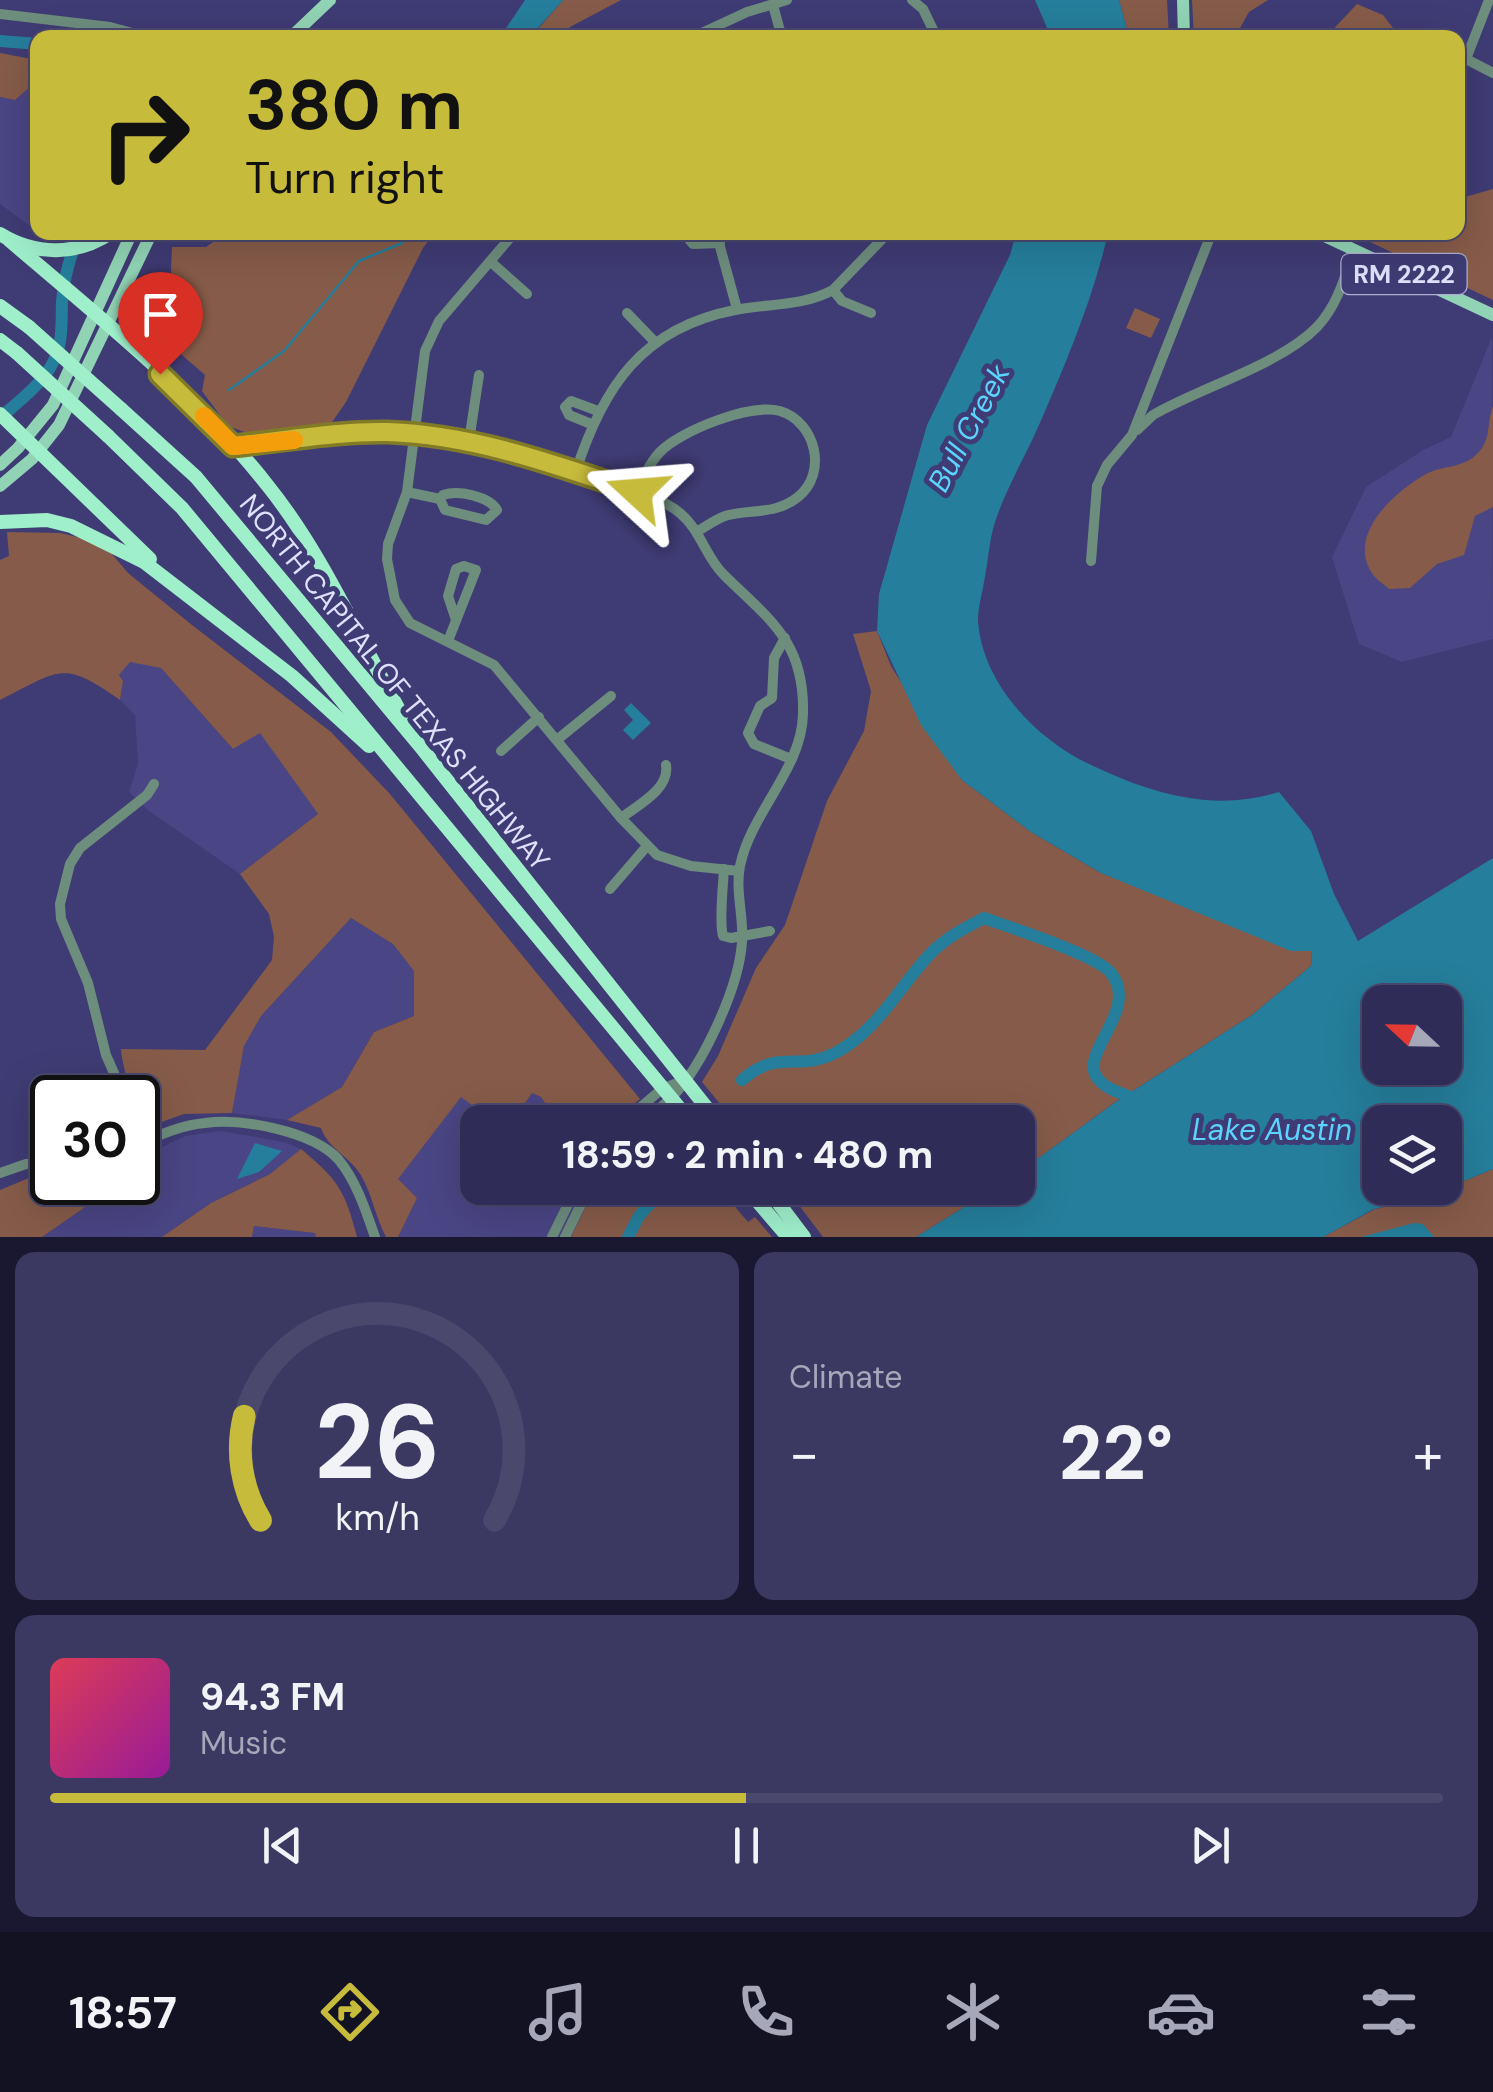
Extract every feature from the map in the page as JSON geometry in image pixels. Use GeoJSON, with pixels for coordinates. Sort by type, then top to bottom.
{"type":"FeatureCollection","features":[{"type":"Feature","properties":{"kind":"highway"},"geometry":{"type":"LineString","coordinates":[[4,237],[32,249],[50,251],[65,251],[100,240]]}},
{"type":"Feature","properties":{"kind":"highway"},"geometry":{"type":"LineString","coordinates":[[4,237],[108,325],[233,446],[270,488],[326,572],[420,746]]}},
{"type":"Feature","properties":{"kind":"highway","name":"NORTH CAPITAL OF TEXAS HIGHWAY"},"geometry":{"type":"LineString","coordinates":[[0,306],[29,327],[196,477],[420,746],[705,1105]]}},
{"type":"Feature","properties":{"kind":"highway","name":"NORTH CAPITAL OF TEXAS HIGHWAY"},"geometry":{"type":"LineString","coordinates":[[0,340],[182,508],[676,1105]]}},
{"type":"Feature","properties":{"kind":"highway"},"geometry":{"type":"LineString","coordinates":[[0,414],[186,595]]}},
{"type":"Feature","properties":{"kind":"highway"},"geometry":{"type":"LineString","coordinates":[[0,522],[47,520],[84,530],[144,562],[292,676],[402,776]]}},
{"type":"Feature","properties":{"kind":"highway"},"geometry":{"type":"LineString","coordinates":[[761,1205],[788,1237]]}},
{"type":"Feature","properties":{"kind":"highway"},"geometry":{"type":"LineString","coordinates":[[780,1205],[804,1237]]}},
{"type":"Feature","properties":{"kind":"main road"},"geometry":{"type":"LineString","coordinates":[[298,30],[330,0]]}},
{"type":"Feature","properties":{"kind":"main road"},"geometry":{"type":"LineString","coordinates":[[1182,0],[1184,30]]}},
{"type":"Feature","properties":{"kind":"main road"},"geometry":{"type":"LineString","coordinates":[[0,465],[53,405],[89,308],[127,240]]}},
{"type":"Feature","properties":{"kind":"main road"},"geometry":{"type":"LineString","coordinates":[[0,486],[40,451],[59,425],[149,240]]}},
{"type":"Feature","properties":{"kind":"main road","name":"RM 2222"},"geometry":{"type":"LineString","coordinates":[[1333,240],[1493,316]]}},
{"type":"Feature","properties":{"kind":"street"},"geometry":{"type":"LineString","coordinates":[[707,30],[787,0]]}},
{"type":"Feature","properties":{"kind":"street"},"geometry":{"type":"LineString","coordinates":[[912,0],[923,9],[933,30]]}},
{"type":"Feature","properties":{"kind":"street"},"geometry":{"type":"LineString","coordinates":[[1490,3],[1466,60],[1493,72]]}},
{"type":"Feature","properties":{"kind":"street"},"geometry":{"type":"LineString","coordinates":[[773,5],[780,30]]}},
{"type":"Feature","properties":{"kind":"street"},"geometry":{"type":"LineString","coordinates":[[0,14],[124,30]]}},
{"type":"Feature","properties":{"kind":"street"},"geometry":{"type":"LineString","coordinates":[[509,240],[431,334],[421,366],[406,492],[388,544],[390,587],[402,615],[410,622],[494,665],[647,846],[676,863],[739,871]]}},
{"type":"Feature","properties":{"kind":"street"},"geometry":{"type":"LineString","coordinates":[[719,240],[737,309]]}},
{"type":"Feature","properties":{"kind":"street"},"geometry":{"type":"LineString","coordinates":[[576,472],[598,411],[617,382],[654,341],[679,326],[737,309],[782,306],[833,290],[881,240]]}},
{"type":"Feature","properties":{"kind":"street"},"geometry":{"type":"LineString","coordinates":[[1132,435],[1209,240]]}},
{"type":"Feature","properties":{"kind":"street"},"geometry":{"type":"LineString","coordinates":[[1091,561],[1097,486],[1132,435],[1153,414],[1276,355],[1308,334],[1330,309],[1354,250]]}},
{"type":"Feature","properties":{"kind":"street"},"geometry":{"type":"LineString","coordinates":[[492,264],[527,294]]}},
{"type":"Feature","properties":{"kind":"street"},"geometry":{"type":"LineString","coordinates":[[833,290],[842,301],[871,313]]}},
{"type":"Feature","properties":{"kind":"street"},"geometry":{"type":"LineString","coordinates":[[627,313],[654,341]]}},
{"type":"Feature","properties":{"kind":"street"},"geometry":{"type":"LineString","coordinates":[[469,441],[479,375]]}},
{"type":"Feature","properties":{"kind":"street"},"geometry":{"type":"LineString","coordinates":[[591,424],[569,415],[567,402],[598,411]]}},
{"type":"Feature","properties":{"kind":"street"},"geometry":{"type":"LineString","coordinates":[[637,492],[661,450],[694,430],[762,410],[778,410],[804,426],[811,440],[815,466],[810,484],[800,496],[771,510],[723,516],[698,532]]}},
{"type":"Feature","properties":{"kind":"street"},"geometry":{"type":"LineString","coordinates":[[233,446],[358,434],[413,434],[469,441],[637,492],[668,504],[698,532],[720,571],[769,615],[785,638],[798,666],[804,716],[791,759],[756,822],[739,871],[743,935],[738,971],[686,1080],[649,1105]]}},
{"type":"Feature","properties":{"kind":"street"},"geometry":{"type":"LineString","coordinates":[[406,492],[440,499]]}},
{"type":"Feature","properties":{"kind":"street"},"geometry":{"type":"LineString","coordinates":[[452,492],[489,500],[496,510],[486,520],[445,510],[440,499],[452,492]]}},
{"type":"Feature","properties":{"kind":"street"},"geometry":{"type":"LineString","coordinates":[[448,641],[476,570],[472,568],[456,569],[448,596],[456,620]]}},
{"type":"Feature","properties":{"kind":"street"},"geometry":{"type":"LineString","coordinates":[[785,638],[774,658],[772,698],[760,706],[748,734],[754,744],[791,759]]}},
{"type":"Feature","properties":{"kind":"street"},"geometry":{"type":"LineString","coordinates":[[558,739],[612,696]]}},
{"type":"Feature","properties":{"kind":"street"},"geometry":{"type":"LineString","coordinates":[[501,751],[539,718]]}},
{"type":"Feature","properties":{"kind":"street"},"geometry":{"type":"LineString","coordinates":[[621,818],[662,786],[668,771],[666,765]]}},
{"type":"Feature","properties":{"kind":"street"},"geometry":{"type":"LineString","coordinates":[[115,1075],[88,983],[61,920],[60,904],[70,864],[80,848],[147,795],[154,784]]}},
{"type":"Feature","properties":{"kind":"street"},"geometry":{"type":"LineString","coordinates":[[610,888],[647,846]]}},
{"type":"Feature","properties":{"kind":"street"},"geometry":{"type":"LineString","coordinates":[[724,870],[723,936],[770,931]]}},
{"type":"Feature","properties":{"kind":"street"},"geometry":{"type":"LineString","coordinates":[[657,1105],[666,1094]]}},
{"type":"Feature","properties":{"kind":"street"},"geometry":{"type":"LineString","coordinates":[[160,1135],[184,1126],[225,1122],[307,1138],[340,1162],[376,1237]]}},
{"type":"Feature","properties":{"kind":"street"},"geometry":{"type":"LineString","coordinates":[[0,1172],[30,1164]]}},
{"type":"Feature","properties":{"kind":"street"},"geometry":{"type":"LineString","coordinates":[[552,1237],[568,1205]]}},
{"type":"Feature","properties":{"kind":"street"},"geometry":{"type":"LineString","coordinates":[[565,1237],[581,1205]]}},
{"type":"Feature","properties":{"kind":"shaded area"},"geometry":{"type":"Polygon","coordinates":[[[563,0],[621,0],[567,30],[537,30],[563,0]]]}},
{"type":"Feature","properties":{"kind":"shaded area"},"geometry":{"type":"Polygon","coordinates":[[[1119,0],[1167,0],[1169,30],[1127,30],[1119,0]]]}},
{"type":"Feature","properties":{"kind":"shaded area"},"geometry":{"type":"Polygon","coordinates":[[[1192,0],[1268,0],[1249,12],[1239,30],[1194,30],[1192,0]]]}},
{"type":"Feature","properties":{"kind":"shaded area"},"geometry":{"type":"Polygon","coordinates":[[[1357,4],[1383,15],[1395,30],[1333,30],[1357,4]]]}},
{"type":"Feature","properties":{"kind":"shaded area"},"geometry":{"type":"Polygon","coordinates":[[[0,53],[30,59],[30,87],[15,100],[0,97],[0,53]]]}},
{"type":"Feature","properties":{"kind":"shaded area"},"geometry":{"type":"Polygon","coordinates":[[[30,87],[30,226],[0,204],[0,97],[15,100],[30,87]]]}},
{"type":"Feature","properties":{"kind":"shaded area"},"geometry":{"type":"Polygon","coordinates":[[[1493,189],[1493,300],[1366,240],[1465,240],[1465,197],[1493,189]]]}},
{"type":"Feature","properties":{"kind":"shaded area"},"geometry":{"type":"Polygon","coordinates":[[[216,240],[429,240],[346,402],[330,425],[247,433],[228,426],[202,391],[205,375],[168,343],[172,247],[206,247],[216,240]]]}},
{"type":"Feature","properties":{"kind":"shaded area"},"geometry":{"type":"Polygon","coordinates":[[[1135,308],[1160,319],[1151,338],[1126,328],[1135,308]]]}},
{"type":"Feature","properties":{"kind":"shaded area"},"geometry":{"type":"Polygon","coordinates":[[[1492,337],[1493,639],[1402,662],[1359,644],[1332,557],[1366,487],[1451,437],[1492,337]]]}},
{"type":"Feature","properties":{"kind":"shaded area"},"geometry":{"type":"Polygon","coordinates":[[[1493,406],[1493,507],[1475,516],[1464,555],[1437,564],[1410,588],[1389,589],[1373,575],[1366,558],[1365,543],[1370,529],[1401,491],[1432,471],[1464,463],[1476,455],[1487,438],[1493,406]]]}},
{"type":"Feature","properties":{"kind":"shaded area"},"geometry":{"type":"Polygon","coordinates":[[[7,532],[60,533],[82,538],[112,554],[128,573],[331,732],[390,794],[640,1099],[632,1105],[546,1105],[532,1093],[524,1105],[472,1105],[461,1097],[398,1179],[417,1198],[398,1237],[386,1237],[357,1170],[329,1142],[321,1128],[287,1120],[342,1087],[374,1032],[414,1016],[414,971],[393,944],[351,918],[261,1016],[244,1046],[232,1113],[184,1114],[160,1123],[160,1075],[126,1075],[121,1049],[205,1050],[272,960],[274,937],[269,914],[240,874],[318,814],[260,733],[233,749],[161,668],[130,662],[119,675],[123,681],[120,700],[85,678],[61,673],[0,700],[0,560],[9,556],[7,532]]]}},
{"type":"Feature","properties":{"kind":"shaded area"},"geometry":{"type":"Polygon","coordinates":[[[877,631],[891,666],[962,780],[1031,832],[1101,873],[1311,951],[1312,965],[1252,1015],[1117,1101],[1035,1161],[1035,1105],[721,1105],[702,1082],[718,1056],[756,968],[785,925],[827,801],[864,731],[871,691],[853,634],[877,631]]]}},
{"type":"Feature","properties":{"kind":"shaded area"},"geometry":{"type":"Polygon","coordinates":[[[130,661],[161,668],[233,749],[260,732],[318,814],[240,874],[149,811],[129,792],[138,764],[135,715],[120,700],[123,681],[119,675],[130,661]]]}},
{"type":"Feature","properties":{"kind":"shaded area"},"geometry":{"type":"Polygon","coordinates":[[[351,918],[393,944],[415,971],[414,1016],[374,1032],[342,1087],[287,1120],[232,1113],[244,1046],[261,1016],[351,918]]]}},
{"type":"Feature","properties":{"kind":"shaded area"},"geometry":{"type":"Polygon","coordinates":[[[532,1093],[546,1105],[524,1105],[532,1093]]]}},
{"type":"Feature","properties":{"kind":"shaded area"},"geometry":{"type":"Polygon","coordinates":[[[461,1096],[473,1105],[460,1105],[460,1205],[587,1205],[571,1237],[398,1237],[417,1198],[397,1179],[461,1096]]]}},
{"type":"Feature","properties":{"kind":"shaded area"},"geometry":{"type":"Polygon","coordinates":[[[221,1131],[284,1142],[301,1149],[270,1174],[211,1203],[162,1237],[42,1237],[88,1205],[160,1205],[160,1148],[185,1136],[221,1131]]]}},
{"type":"Feature","properties":{"kind":"shaded area"},"geometry":{"type":"Polygon","coordinates":[[[301,1149],[338,1187],[357,1237],[316,1237],[315,1233],[254,1226],[252,1237],[162,1237],[211,1203],[270,1174],[301,1149]]]}},
{"type":"Feature","properties":{"kind":"shaded area"},"geometry":{"type":"Polygon","coordinates":[[[1493,1169],[1493,1237],[1323,1237],[1375,1209],[1394,1205],[1462,1205],[1462,1182],[1493,1169]]]}},
{"type":"Feature","properties":{"kind":"shaded area"},"geometry":{"type":"Polygon","coordinates":[[[29,1178],[30,1205],[88,1205],[42,1237],[0,1237],[0,1190],[29,1178]]]}},
{"type":"Feature","properties":{"kind":"shaded area"},"geometry":{"type":"Polygon","coordinates":[[[587,1205],[734,1205],[748,1222],[755,1217],[772,1237],[571,1237],[587,1205]]]}},
{"type":"Feature","properties":{"kind":"shaded area"},"geometry":{"type":"Polygon","coordinates":[[[799,1205],[968,1205],[916,1237],[823,1237],[799,1205]]]}},
{"type":"Feature","properties":{"kind":"shaded area"},"geometry":{"type":"Polygon","coordinates":[[[254,1226],[316,1233],[316,1237],[252,1237],[254,1226]]]}},
{"type":"Feature","properties":{"kind":"water"},"geometry":{"type":"Polygon","coordinates":[[[525,0],[563,0],[536,30],[505,30],[525,0]]]}},
{"type":"Feature","properties":{"kind":"water"},"geometry":{"type":"Polygon","coordinates":[[[1035,0],[1119,0],[1127,30],[1048,30],[1035,0]]]}},
{"type":"Feature","properties":{"kind":"water","name":"Lake Austin"},"geometry":{"type":"Polygon","coordinates":[[[1014,240],[1106,240],[1069,354],[993,529],[978,620],[989,665],[1031,724],[1089,764],[1135,784],[1182,797],[1230,801],[1279,792],[1311,831],[1334,894],[1358,941],[1493,858],[1493,1169],[1462,1182],[1462,1105],[1362,1105],[1362,1205],[1394,1205],[1374,1209],[1323,1237],[916,1237],[968,1205],[1035,1205],[1035,1161],[1117,1101],[1252,1015],[1312,965],[1311,951],[1291,951],[1101,873],[1031,832],[962,780],[921,725],[877,631],[879,594],[927,425],[1014,240]]]}},
{"type":"Feature","properties":{"kind":"water"},"geometry":{"type":"Polygon","coordinates":[[[631,703],[651,723],[633,740],[623,730],[633,720],[624,710],[631,703]]]}},
{"type":"Feature","properties":{"kind":"water"},"geometry":{"type":"Polygon","coordinates":[[[255,1143],[282,1151],[259,1172],[237,1179],[255,1143]]]}},
{"type":"Feature","properties":{"kind":"water"},"geometry":{"type":"Polygon","coordinates":[[[1423,1224],[1434,1237],[1361,1237],[1423,1224]]]}},
{"type":"Feature","properties":{"kind":"waterway","name":"Bull Creek"},"geometry":{"type":"LineString","coordinates":[[0,41],[30,43]]}},
{"type":"Feature","properties":{"kind":"waterway"},"geometry":{"type":"LineString","coordinates":[[0,418],[39,382],[58,351],[64,283],[77,240]]}},
{"type":"Feature","properties":{"kind":"waterway"},"geometry":{"type":"LineString","coordinates":[[229,390],[284,351],[359,261],[404,240]]}},
{"type":"Feature","properties":{"kind":"waterway"},"geometry":{"type":"LineString","coordinates":[[742,1080],[767,1065],[822,1058],[850,1044],[876,1020],[932,952],[984,918],[1071,950],[1111,973],[1118,987],[1118,1002],[1095,1058],[1094,1070],[1108,1087],[1141,1101]]}},
{"type":"Feature","properties":{"kind":"waterway"},"geometry":{"type":"LineString","coordinates":[[628,1237],[649,1205]]}},
{"type":"Feature","properties":{"kind":"slow traffic"},"geometry":{"type":"LineString","coordinates":[[204,416],[233,446],[294,440]]}},
{"type":"Feature","properties":{"kind":"route"},"geometry":{"type":"LineString","coordinates":[[160,374],[233,446],[384,432],[413,434],[496,447],[637,492]]}}]}
